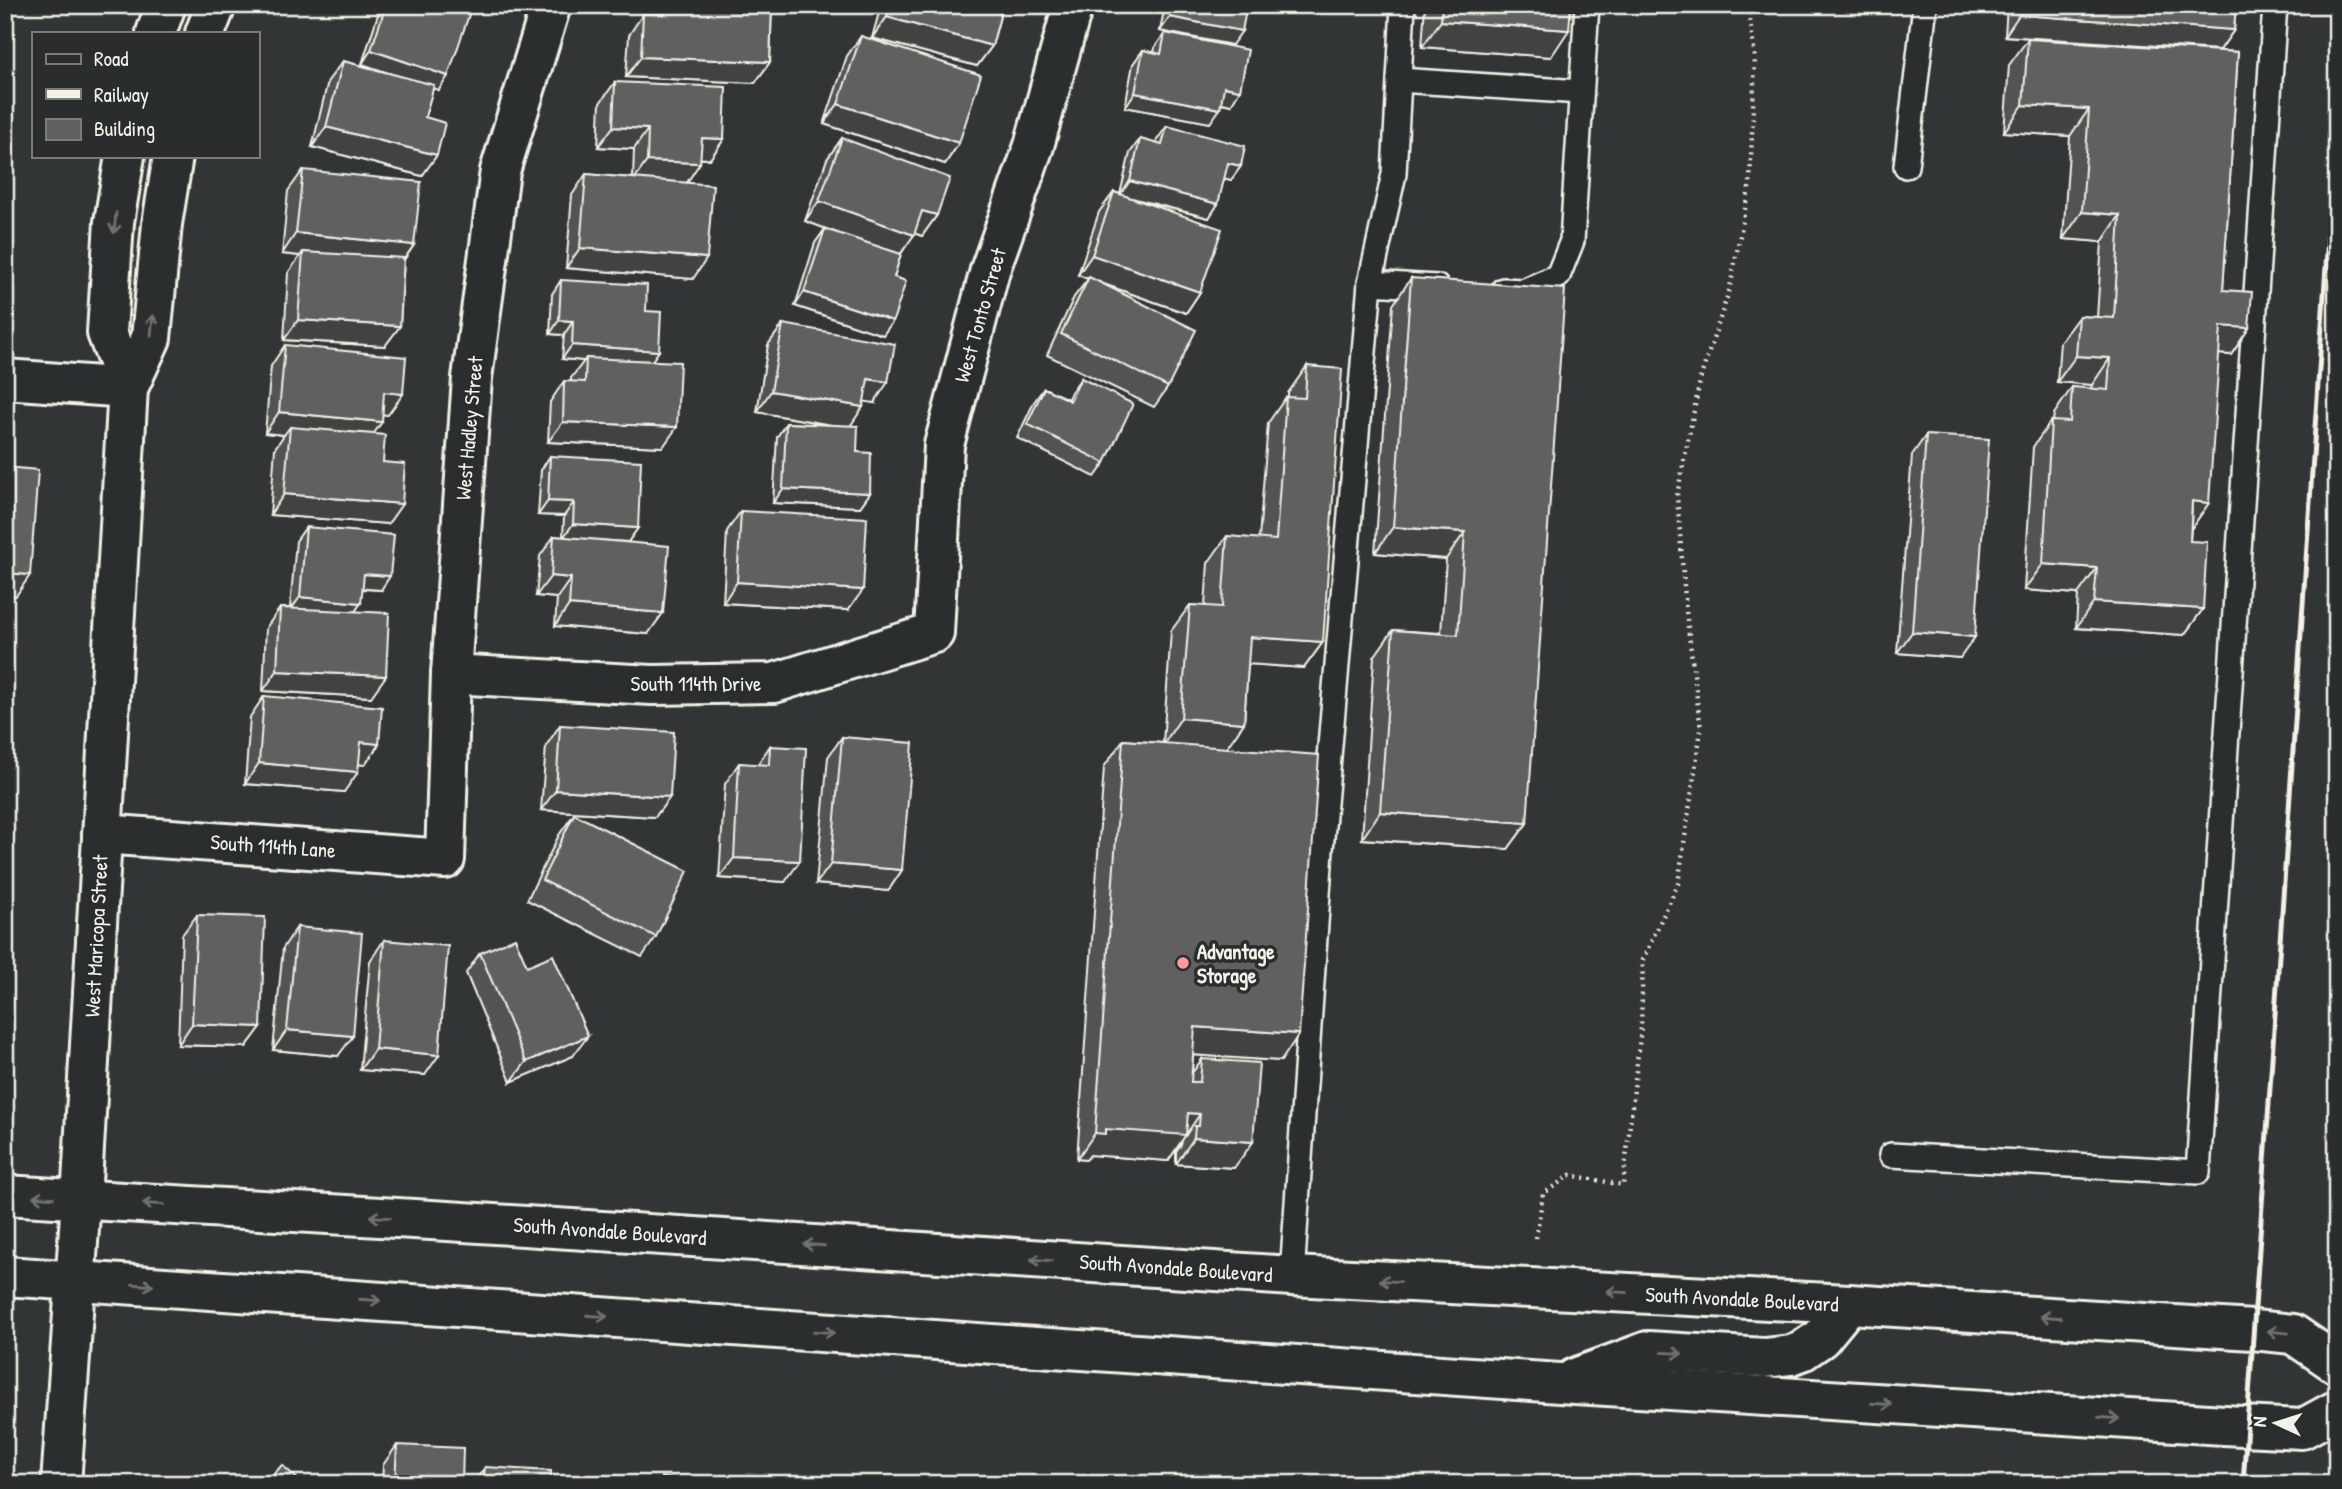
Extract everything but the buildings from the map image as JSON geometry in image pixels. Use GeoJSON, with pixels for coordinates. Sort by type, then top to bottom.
{"type":"FeatureCollection","features":[{"type":"Feature","properties":{"kind":"main road"},"geometry":{"type":"LineString","coordinates":[[156,32],[166,5]]}},
{"type":"Feature","properties":{"kind":"main road"},"geometry":{"type":"LineString","coordinates":[[205,32],[216,5]]}},
{"type":"Feature","properties":{"kind":"main road","name":"West Hadley Street"},"geometry":{"type":"LineString","coordinates":[[445,859],[451,674],[472,378],[500,171],[551,5]]}},
{"type":"Feature","properties":{"kind":"main road","name":"West Tonto Street"},"geometry":{"type":"LineString","coordinates":[[934,633],[944,445],[990,270],[1034,146],[1073,5]]}},
{"type":"Feature","properties":{"kind":"main road","name":"West Maricopa Street"},"geometry":{"type":"LineString","coordinates":[[125,158],[114,222],[107,333],[128,388]]}},
{"type":"Feature","properties":{"kind":"main road","name":"West Maricopa Street"},"geometry":{"type":"LineString","coordinates":[[61,1484],[81,1200],[128,388],[151,338],[162,224],[173,158]]}},
{"type":"Feature","properties":{"kind":"main road"},"geometry":{"type":"LineString","coordinates":[[5,379],[128,388]]}},
{"type":"Feature","properties":{"kind":"main road","name":"South 114th Drive"},"geometry":{"type":"LineString","coordinates":[[451,674],[652,685],[774,683],[934,633]]}},
{"type":"Feature","properties":{"kind":"main road","name":"South 114th Lane"},"geometry":{"type":"LineString","coordinates":[[102,834],[445,859]]}},
{"type":"Feature","properties":{"kind":"main road","name":"South Avondale Boulevard"},"geometry":{"type":"LineString","coordinates":[[5,1195],[1292,1276],[1849,1304],[2293,1334],[2337,1364]]}},
{"type":"Feature","properties":{"kind":"main road"},"geometry":{"type":"LineString","coordinates":[[5,1276],[1560,1383],[2302,1429],[2337,1410]]}},
{"type":"Feature","properties":{"kind":"main road"},"geometry":{"type":"LineString","coordinates":[[1560,1383],[1648,1351],[1765,1358],[1791,1355],[1821,1338],[1849,1304]]}},
{"type":"Feature","properties":{"kind":"lane"},"geometry":{"type":"LineString","coordinates":[[1292,1276],[1321,850],[1370,283],[1394,174],[1404,5]]}},
{"type":"Feature","properties":{"kind":"lane"},"geometry":{"type":"LineString","coordinates":[[1482,289],[1523,291],[1558,275],[1572,240],[1587,5]]}},
{"type":"Feature","properties":{"kind":"lane"},"geometry":{"type":"LineString","coordinates":[[1906,166],[1925,5]]}},
{"type":"Feature","properties":{"kind":"lane"},"geometry":{"type":"LineString","coordinates":[[1891,1155],[2198,1172],[2275,5]]}},
{"type":"Feature","properties":{"kind":"lane"},"geometry":{"type":"LineString","coordinates":[[1399,80],[1581,92]]}},
{"type":"Feature","properties":{"kind":"lane"},"geometry":{"type":"LineString","coordinates":[[1370,283],[1454,287]]}},
{"type":"Feature","properties":{"kind":"path"},"geometry":{"type":"LineString","coordinates":[[1536,1238],[1544,1194],[1570,1175],[1623,1185],[1641,1028],[1643,959],[1678,884],[1701,730],[1686,611],[1677,495],[1700,376],[1730,288],[1750,183],[1755,57],[1748,5]]}},
{"type":"Feature","properties":{"kind":"railway"},"geometry":{"type":"LineString","coordinates":[[2243,1484],[2337,105]]}},
{"type":"Feature","properties":{"kind":"place","name":"Advantage Storage"},"geometry":{"type":"Point","coordinates":[1183,963]}}]}
